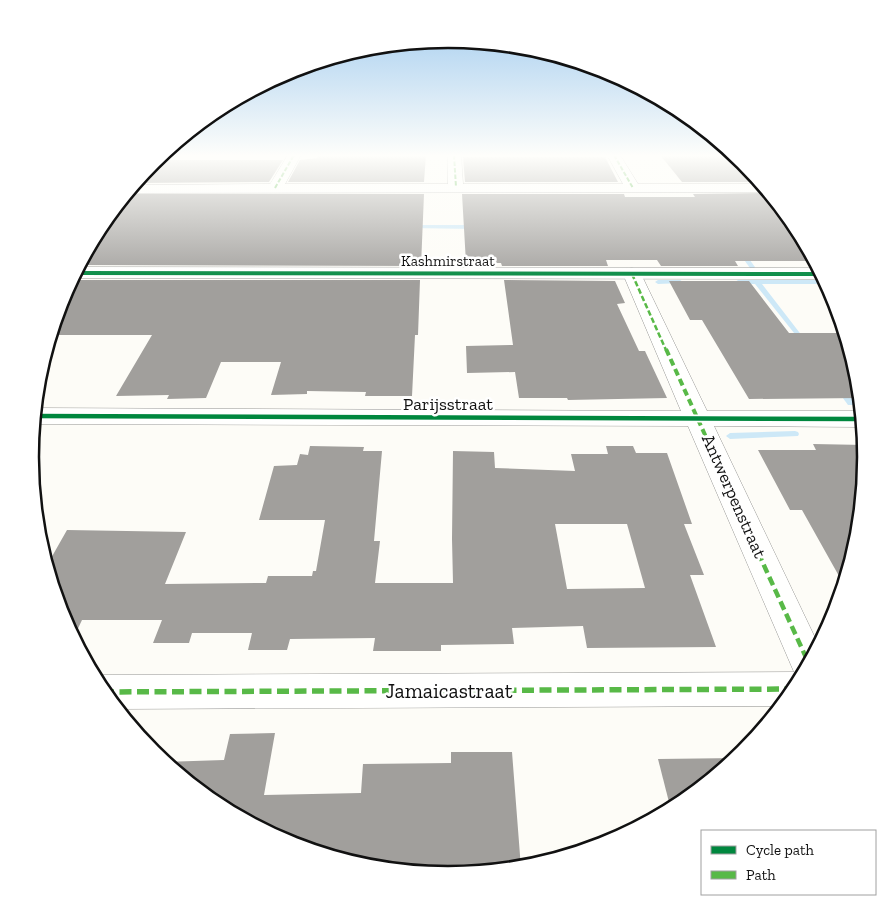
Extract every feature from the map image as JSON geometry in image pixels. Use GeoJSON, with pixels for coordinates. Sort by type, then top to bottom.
{"type":"FeatureCollection","features":[{"type":"Feature","properties":{"kind":"street","name":"Kashmirstraat"},"geometry":{"type":"LineString","coordinates":[[82,274],[814,274]]}},
{"type":"Feature","properties":{"kind":"street","name":"Antwerpenstraat"},"geometry":{"type":"LineString","coordinates":[[632,274],[805,656]]}},
{"type":"Feature","properties":{"kind":"street","name":"Parijsstraat"},"geometry":{"type":"LineString","coordinates":[[41,416],[855,419]]}},
{"type":"Feature","properties":{"kind":"street","name":"Jamaicastraat"},"geometry":{"type":"LineString","coordinates":[[113,692],[785,689]]}},
{"type":"Feature","properties":{"kind":"building"},"geometry":{"type":"Polygon","coordinates":[[[132,198],[424,198],[421,266],[87,265],[108,230],[132,198]]]}},
{"type":"Feature","properties":{"kind":"building"},"geometry":{"type":"Polygon","coordinates":[[[462,198],[764,198],[788,230],[807,261],[735,261],[738,266],[661,266],[657,260],[606,260],[608,266],[502,266],[501,263],[466,263],[462,198]]]}},
{"type":"Feature","properties":{"kind":"building"},"geometry":{"type":"Polygon","coordinates":[[[79,280],[420,280],[418,335],[415,335],[412,396],[365,396],[366,392],[307,391],[307,394],[271,395],[281,362],[221,362],[206,398],[167,399],[169,395],[116,396],[152,335],[58,335],[79,280]]]}},
{"type":"Feature","properties":{"kind":"building"},"geometry":{"type":"Polygon","coordinates":[[[504,280],[615,281],[625,303],[617,304],[639,351],[645,351],[667,398],[568,400],[567,398],[519,398],[515,372],[467,373],[466,346],[513,345],[504,280]]]}},
{"type":"Feature","properties":{"kind":"building"},"geometry":{"type":"Polygon","coordinates":[[[669,281],[749,281],[789,333],[838,333],[853,398],[749,399],[702,320],[690,320],[669,281]]]}},
{"type":"Feature","properties":{"kind":"building"},"geometry":{"type":"Polygon","coordinates":[[[813,444],[857,445],[854,511],[839,577],[802,510],[790,510],[758,450],[816,450],[813,444]]]}},
{"type":"Feature","properties":{"kind":"building"},"geometry":{"type":"Polygon","coordinates":[[[310,446],[364,447],[363,451],[382,451],[374,541],[380,541],[375,583],[453,583],[453,451],[494,452],[495,468],[575,471],[571,454],[608,454],[606,446],[633,446],[636,453],[667,453],[692,524],[684,524],[704,575],[690,575],[716,647],[587,648],[583,626],[512,628],[514,644],[441,645],[441,651],[373,651],[375,638],[290,639],[287,650],[248,650],[252,633],[192,633],[189,643],[153,643],[162,620],[82,620],[77,630],[60,589],[52,557],[67,530],[186,532],[165,584],[266,583],[268,576],[312,576],[313,571],[316,571],[325,520],[259,520],[274,466],[297,465],[300,454],[308,455],[310,446]],[[555,524],[567,589],[645,588],[627,524],[555,524]]]}},
{"type":"Feature","properties":{"kind":"building"},"geometry":{"type":"Polygon","coordinates":[[[275,733],[264,795],[361,793],[363,764],[451,763],[451,752],[512,752],[520,860],[475,866],[421,866],[368,859],[342,853],[291,836],[243,812],[221,798],[174,762],[224,760],[230,734],[275,733]]]}},
{"type":"Feature","properties":{"kind":"building"},"geometry":{"type":"Polygon","coordinates":[[[725,758],[697,782],[669,802],[658,759],[725,758]]]}},
{"type":"Feature","properties":{"kind":"waterway"},"geometry":{"type":"LineString","coordinates":[[412,227],[474,227]]}},
{"type":"Feature","properties":{"kind":"waterway"},"geometry":{"type":"LineString","coordinates":[[742,253],[752,267]]}},
{"type":"Feature","properties":{"kind":"waterway"},"geometry":{"type":"LineString","coordinates":[[658,282],[680,282]]}},
{"type":"Feature","properties":{"kind":"waterway"},"geometry":{"type":"LineString","coordinates":[[738,282],[757,282]]}},
{"type":"Feature","properties":{"kind":"waterway"},"geometry":{"type":"LineString","coordinates":[[757,282],[818,282]]}},
{"type":"Feature","properties":{"kind":"waterway"},"geometry":{"type":"LineString","coordinates":[[757,282],[804,342]]}},
{"type":"Feature","properties":{"kind":"waterway"},"geometry":{"type":"LineString","coordinates":[[841,390],[851,403]]}},
{"type":"Feature","properties":{"kind":"waterway"},"geometry":{"type":"LineString","coordinates":[[730,436],[795,434]]}},
{"type":"Feature","properties":{"kind":"marked path"},"geometry":{"type":"LineString","coordinates":[[632,274],[805,656]]}},
{"type":"Feature","properties":{"kind":"marked path"},"geometry":{"type":"LineString","coordinates":[[113,692],[785,689]]}},
{"type":"Feature","properties":{"kind":"cycle path"},"geometry":{"type":"LineString","coordinates":[[83,273],[814,274]]}},
{"type":"Feature","properties":{"kind":"cycle path"},"geometry":{"type":"LineString","coordinates":[[41,416],[855,419]]}}]}
